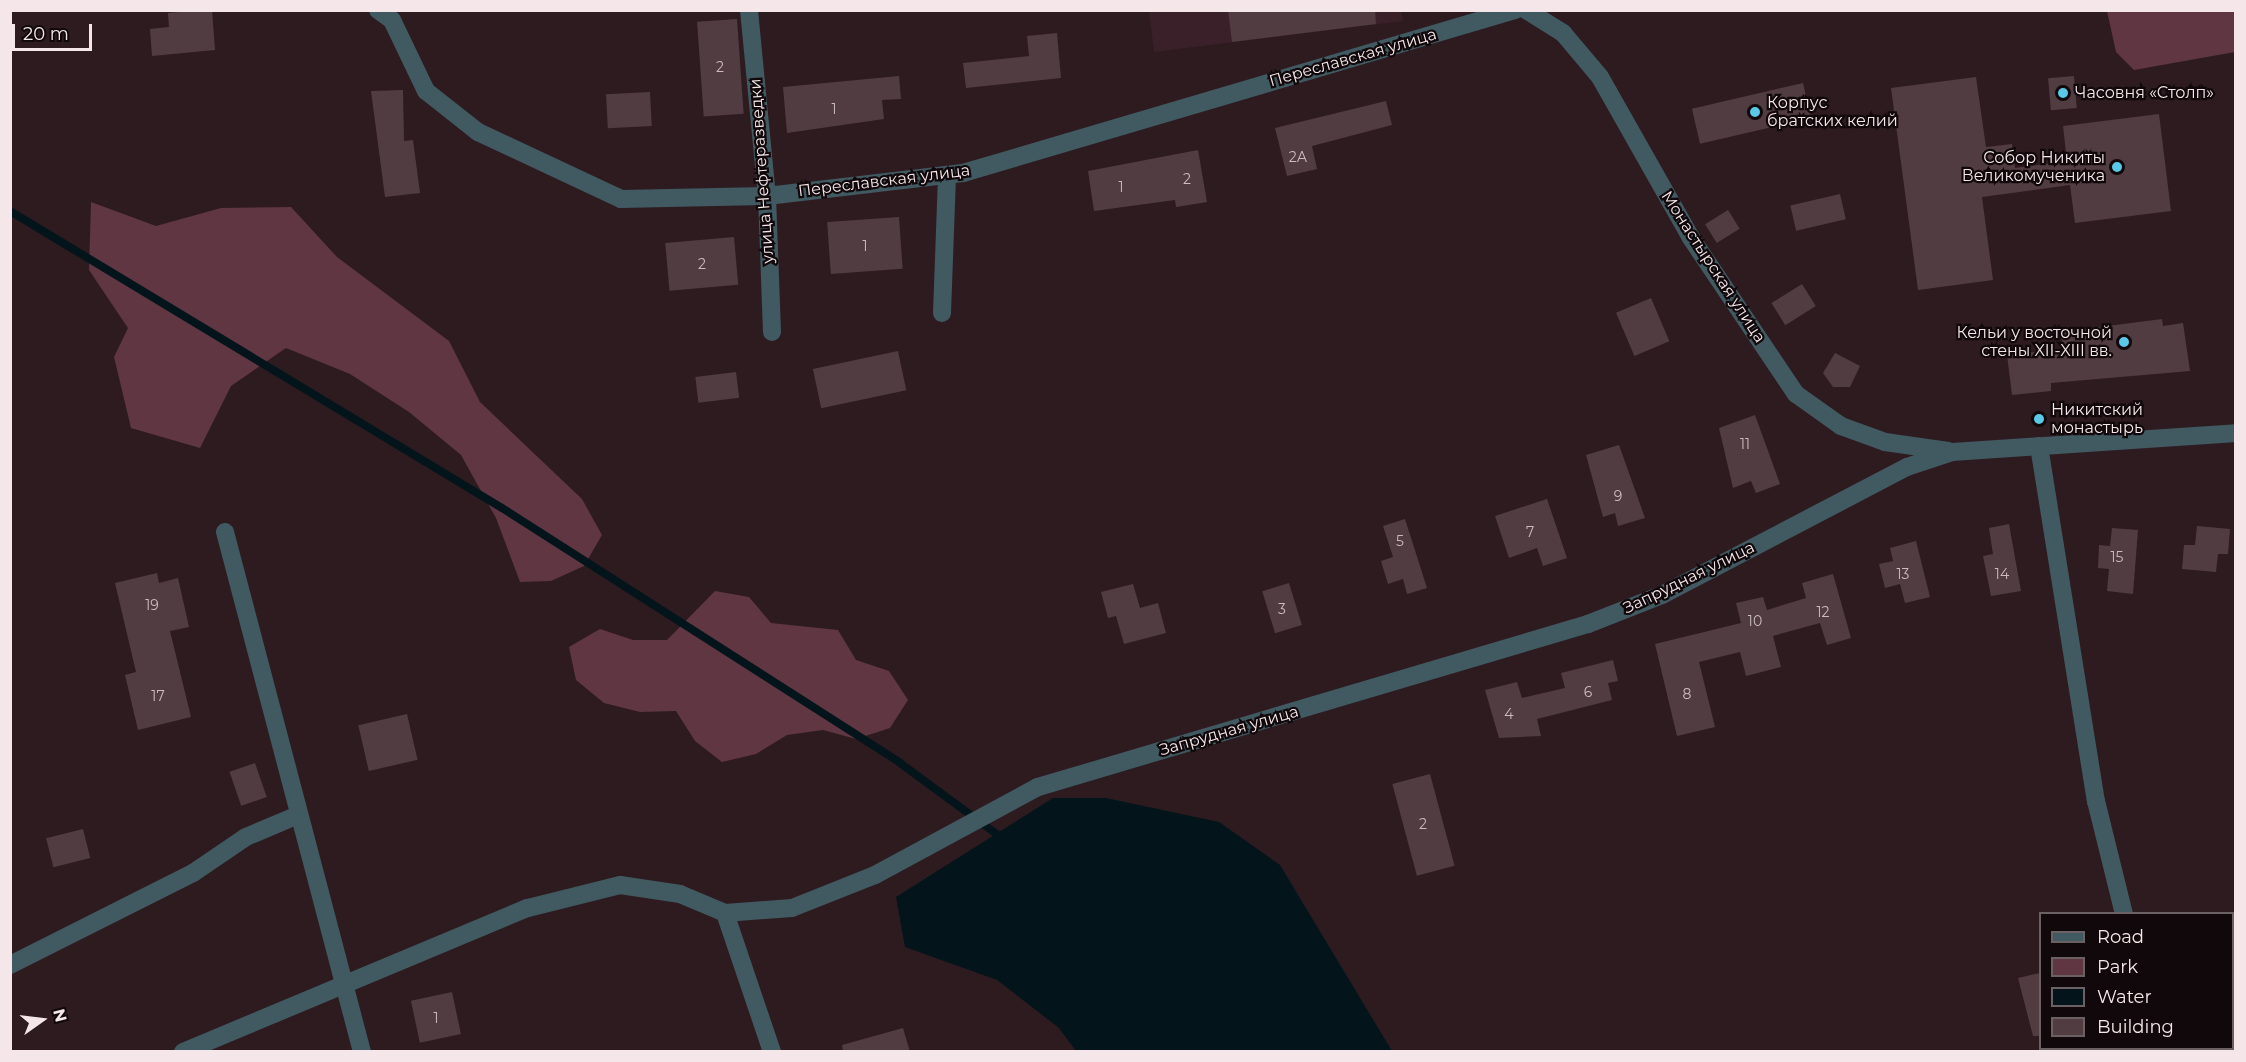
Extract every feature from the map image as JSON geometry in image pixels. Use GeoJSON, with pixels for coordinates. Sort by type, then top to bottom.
{"type":"FeatureCollection","features":[{"type":"Feature","properties":{"kind":"street","name":"Переславская улица"},"geometry":{"type":"LineString","coordinates":[[378,10],[392,20],[426,92],[478,132],[621,199],[767,196],[947,175],[1515,10]]}},
{"type":"Feature","properties":{"kind":"street","name":"улица Нефтеразведки"},"geometry":{"type":"LineString","coordinates":[[749,10],[767,196],[772,332]]}},
{"type":"Feature","properties":{"kind":"street","name":"Монастырская улица"},"geometry":{"type":"LineString","coordinates":[[1526,10],[1563,33],[1600,78],[1691,238],[1796,394],[1852,430],[1885,442],[1952,452]]}},
{"type":"Feature","properties":{"kind":"street"},"geometry":{"type":"LineString","coordinates":[[942,312],[947,175]]}},
{"type":"Feature","properties":{"kind":"street","name":"Запрудная улица"},"geometry":{"type":"LineString","coordinates":[[725,913],[792,908],[959,831],[997,807],[1038,787],[1588,624],[1662,595],[1907,468],[1952,452],[2235,433]]}},
{"type":"Feature","properties":{"kind":"street"},"geometry":{"type":"LineString","coordinates":[[2039,446],[2096,801],[2124,912]]}},
{"type":"Feature","properties":{"kind":"street"},"geometry":{"type":"LineString","coordinates":[[225,532],[296,816],[344,980],[362,1052]]}},
{"type":"Feature","properties":{"kind":"street"},"geometry":{"type":"LineString","coordinates":[[10,965],[193,873],[246,837],[296,816]]}},
{"type":"Feature","properties":{"kind":"street"},"geometry":{"type":"LineString","coordinates":[[183,1052],[344,980],[528,908],[620,885],[680,894],[725,913],[772,1052]]}},
{"type":"Feature","properties":{"kind":"shaded area"},"geometry":{"type":"Polygon","coordinates":[[[1401,10],[1403,21],[1154,52],[1149,11],[1401,10]]]}},
{"type":"Feature","properties":{"kind":"green space"},"geometry":{"type":"Polygon","coordinates":[[[2107,11],[2235,11],[2235,52],[2134,70],[2116,52],[2107,11]]]}},
{"type":"Feature","properties":{"kind":"green space"},"geometry":{"type":"Polygon","coordinates":[[[91,202],[156,226],[221,208],[291,207],[337,257],[449,341],[480,402],[582,499],[602,535],[584,566],[551,581],[520,582],[496,518],[461,455],[409,412],[350,374],[286,348],[231,386],[200,448],[131,428],[114,357],[128,328],[89,270],[91,202]]]}},
{"type":"Feature","properties":{"kind":"green space"},"geometry":{"type":"Polygon","coordinates":[[[715,591],[749,597],[771,623],[838,630],[856,660],[889,671],[908,700],[890,728],[856,739],[823,730],[787,735],[756,754],[722,762],[695,741],[676,711],[640,712],[604,703],[576,680],[569,647],[600,629],[633,640],[667,640],[715,591]]]}},
{"type":"Feature","properties":{"kind":"water"},"geometry":{"type":"Polygon","coordinates":[[[1053,798],[1106,798],[1219,822],[1280,865],[1392,1051],[1076,1051],[1059,1028],[997,980],[905,947],[896,897],[1053,798]]]}},
{"type":"Feature","properties":{"kind":"building"},"geometry":{"type":"Polygon","coordinates":[[[212,10],[215,50],[152,56],[150,29],[169,27],[168,13],[212,10]]]}},
{"type":"Feature","properties":{"kind":"building"},"geometry":{"type":"Polygon","coordinates":[[[1228,10],[1375,10],[1376,24],[1232,42],[1228,10]]]}},
{"type":"Feature","properties":{"kind":"building"},"geometry":{"type":"Polygon","coordinates":[[[737,19],[744,114],[704,117],[697,22],[737,19]]]}},
{"type":"Feature","properties":{"kind":"building"},"geometry":{"type":"Polygon","coordinates":[[[1057,33],[1061,78],[966,88],[963,63],[1029,56],[1027,36],[1057,33]]]}},
{"type":"Feature","properties":{"kind":"building"},"geometry":{"type":"Polygon","coordinates":[[[899,76],[901,99],[882,100],[884,119],[787,133],[783,87],[899,76]]]}},
{"type":"Feature","properties":{"kind":"building","name":"Часовня «Столп»"},"geometry":{"type":"Polygon","coordinates":[[[2074,76],[2077,108],[2051,110],[2048,78],[2074,76]]]}},
{"type":"Feature","properties":{"kind":"building"},"geometry":{"type":"Polygon","coordinates":[[[1976,77],[1986,147],[2012,144],[2015,168],[2067,161],[2063,126],[2159,114],[2171,211],[2075,223],[2070,185],[1982,197],[1993,280],[1918,290],[1891,88],[1976,77]]]}},
{"type":"Feature","properties":{"kind":"building","name":"Корпус братских келий"},"geometry":{"type":"Polygon","coordinates":[[[1803,83],[1811,118],[1700,144],[1692,109],[1803,83]]]}},
{"type":"Feature","properties":{"kind":"building"},"geometry":{"type":"Polygon","coordinates":[[[403,90],[404,141],[413,140],[420,193],[385,197],[371,91],[403,90]]]}},
{"type":"Feature","properties":{"kind":"building"},"geometry":{"type":"Polygon","coordinates":[[[650,92],[652,126],[608,128],[606,94],[650,92]]]}},
{"type":"Feature","properties":{"kind":"building"},"geometry":{"type":"Polygon","coordinates":[[[1386,101],[1392,125],[1312,146],[1317,169],[1287,176],[1275,128],[1386,101]]]}},
{"type":"Feature","properties":{"kind":"building"},"geometry":{"type":"Polygon","coordinates":[[[1198,150],[1207,202],[1176,207],[1175,200],[1094,211],[1088,171],[1198,150]]]}},
{"type":"Feature","properties":{"kind":"building"},"geometry":{"type":"Polygon","coordinates":[[[1840,194],[1846,219],[1796,231],[1790,205],[1840,194]]]}},
{"type":"Feature","properties":{"kind":"building"},"geometry":{"type":"Polygon","coordinates":[[[1728,210],[1740,229],[1717,243],[1705,224],[1728,210]]]}},
{"type":"Feature","properties":{"kind":"building"},"geometry":{"type":"Polygon","coordinates":[[[899,217],[903,269],[831,274],[827,222],[899,217]]]}},
{"type":"Feature","properties":{"kind":"building"},"geometry":{"type":"Polygon","coordinates":[[[734,237],[738,285],[669,291],[665,243],[734,237]]]}},
{"type":"Feature","properties":{"kind":"building"},"geometry":{"type":"Polygon","coordinates":[[[1802,284],[1816,306],[1785,325],[1771,303],[1802,284]]]}},
{"type":"Feature","properties":{"kind":"building"},"geometry":{"type":"Polygon","coordinates":[[[1651,298],[1669,341],[1634,356],[1616,313],[1651,298]]]}},
{"type":"Feature","properties":{"kind":"building","name":"Кельи у восточной стены XII-XIII вв."},"geometry":{"type":"Polygon","coordinates":[[[2162,319],[2163,326],[2183,323],[2190,371],[2051,383],[2051,391],[2012,395],[2007,355],[2063,349],[2061,332],[2162,319]]]}},
{"type":"Feature","properties":{"kind":"building"},"geometry":{"type":"Polygon","coordinates":[[[898,351],[906,390],[821,408],[813,369],[898,351]]]}},
{"type":"Feature","properties":{"kind":"building"},"geometry":{"type":"Polygon","coordinates":[[[1835,353],[1860,366],[1850,387],[1833,387],[1823,373],[1835,353]]]}},
{"type":"Feature","properties":{"kind":"building"},"geometry":{"type":"Polygon","coordinates":[[[736,372],[739,398],[698,403],[695,377],[736,372]]]}},
{"type":"Feature","properties":{"kind":"building"},"geometry":{"type":"Polygon","coordinates":[[[1755,415],[1780,484],[1756,493],[1751,481],[1733,488],[1719,428],[1755,415]]]}},
{"type":"Feature","properties":{"kind":"building"},"geometry":{"type":"Polygon","coordinates":[[[1619,445],[1645,518],[1618,526],[1615,513],[1603,517],[1586,455],[1619,445]]]}},
{"type":"Feature","properties":{"kind":"building"},"geometry":{"type":"Polygon","coordinates":[[[1547,499],[1567,558],[1543,566],[1537,548],[1509,558],[1495,516],[1547,499]]]}},
{"type":"Feature","properties":{"kind":"building"},"geometry":{"type":"Polygon","coordinates":[[[1405,519],[1427,588],[1407,594],[1403,579],[1388,584],[1381,561],[1393,557],[1383,526],[1405,519]]]}},
{"type":"Feature","properties":{"kind":"building"},"geometry":{"type":"Polygon","coordinates":[[[2009,524],[2021,591],[1991,596],[1983,556],[1993,554],[1989,528],[2009,524]]]}},
{"type":"Feature","properties":{"kind":"building"},"geometry":{"type":"Polygon","coordinates":[[[2197,526],[2230,529],[2228,554],[2218,554],[2216,572],[2182,569],[2184,545],[2195,545],[2197,526]]]}},
{"type":"Feature","properties":{"kind":"building"},"geometry":{"type":"Polygon","coordinates":[[[2112,528],[2138,530],[2133,594],[2107,591],[2109,569],[2098,568],[2099,545],[2110,546],[2112,528]]]}},
{"type":"Feature","properties":{"kind":"building"},"geometry":{"type":"Polygon","coordinates":[[[1916,541],[1930,597],[1905,603],[1900,584],[1885,588],[1879,564],[1893,561],[1890,548],[1916,541]]]}},
{"type":"Feature","properties":{"kind":"building"},"geometry":{"type":"Polygon","coordinates":[[[157,573],[159,583],[178,578],[189,627],[170,631],[191,717],[138,730],[125,675],[136,672],[115,583],[157,573]]]}},
{"type":"Feature","properties":{"kind":"building"},"geometry":{"type":"Polygon","coordinates":[[[1833,574],[1851,638],[1827,645],[1820,623],[1773,636],[1781,667],[1746,676],[1740,652],[1699,662],[1715,727],[1677,736],[1655,644],[1741,623],[1736,603],[1763,597],[1767,610],[1806,598],[1802,583],[1833,574]]]}},
{"type":"Feature","properties":{"kind":"building"},"geometry":{"type":"Polygon","coordinates":[[[1289,583],[1302,625],[1275,633],[1262,591],[1289,583]]]}},
{"type":"Feature","properties":{"kind":"building"},"geometry":{"type":"Polygon","coordinates":[[[1133,584],[1140,608],[1158,603],[1166,633],[1124,644],[1116,616],[1108,618],[1101,592],[1133,584]]]}},
{"type":"Feature","properties":{"kind":"building"},"geometry":{"type":"Polygon","coordinates":[[[1613,660],[1618,681],[1608,683],[1612,700],[1537,719],[1541,736],[1499,738],[1485,690],[1517,682],[1522,698],[1565,688],[1561,673],[1613,660]]]}},
{"type":"Feature","properties":{"kind":"building"},"geometry":{"type":"Polygon","coordinates":[[[407,714],[418,760],[369,771],[358,725],[407,714]]]}},
{"type":"Feature","properties":{"kind":"building"},"geometry":{"type":"Polygon","coordinates":[[[255,763],[267,797],[241,806],[229,772],[255,763]]]}},
{"type":"Feature","properties":{"kind":"building"},"geometry":{"type":"Polygon","coordinates":[[[1430,774],[1455,866],[1417,876],[1392,784],[1430,774]]]}},
{"type":"Feature","properties":{"kind":"building"},"geometry":{"type":"Polygon","coordinates":[[[83,829],[90,858],[53,867],[46,838],[83,829]]]}},
{"type":"Feature","properties":{"kind":"building"},"geometry":{"type":"Polygon","coordinates":[[[2039,973],[2039,1036],[2033,1036],[2018,978],[2039,973]]]}},
{"type":"Feature","properties":{"kind":"building"},"geometry":{"type":"Polygon","coordinates":[[[452,992],[461,1034],[420,1043],[411,1001],[452,992]]]}},
{"type":"Feature","properties":{"kind":"building"},"geometry":{"type":"Polygon","coordinates":[[[903,1028],[910,1052],[843,1052],[842,1045],[903,1028]]]}},
{"type":"Feature","properties":{"kind":"waterway"},"geometry":{"type":"LineString","coordinates":[[10,211],[502,508],[900,763],[1006,841]]}},
{"type":"Feature","properties":{"kind":"place","name":"Часовня «Столп»"},"geometry":{"type":"Point","coordinates":[2063,93]}},
{"type":"Feature","properties":{"kind":"place","name":"Корпус братских келий"},"geometry":{"type":"Point","coordinates":[1755,112]}},
{"type":"Feature","properties":{"kind":"place","name":"Собор Никиты Великомученика"},"geometry":{"type":"Point","coordinates":[2117,167]}},
{"type":"Feature","properties":{"kind":"place","name":"Кельи у восточной стены XII-XIII вв."},"geometry":{"type":"Point","coordinates":[2124,342]}},
{"type":"Feature","properties":{"kind":"place","name":"Никитский монастырь"},"geometry":{"type":"Point","coordinates":[2039,419]}}]}
